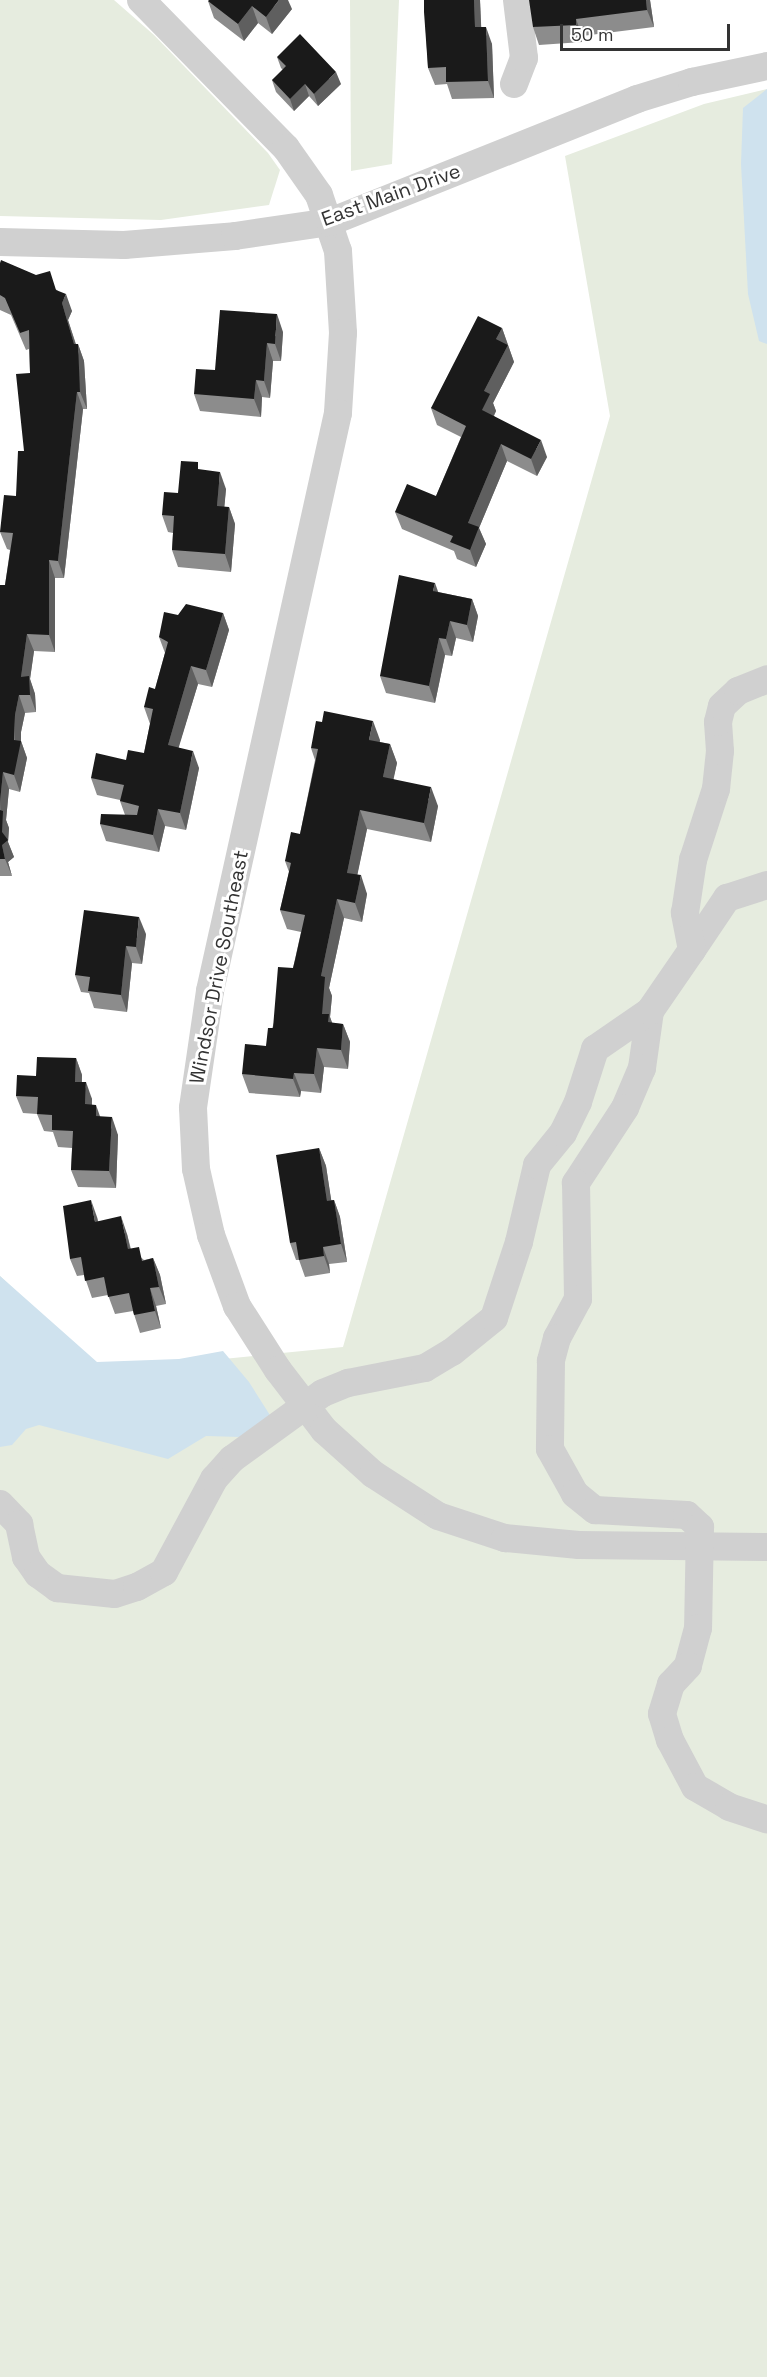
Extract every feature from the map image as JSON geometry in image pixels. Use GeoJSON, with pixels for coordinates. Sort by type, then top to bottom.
{"type":"FeatureCollection","features":[{"type":"Feature","properties":{"kind":"street","name":"Windsor Drive Southeast"},"geometry":{"type":"LineString","coordinates":[[141,0],[286,148],[319,195],[338,251],[343,333],[338,413],[210,991],[193,1108],[196,1169],[211,1235],[237,1306],[324,1430],[373,1474],[438,1516],[506,1539],[579,1545],[767,1547]]}},
{"type":"Feature","properties":{"kind":"street"},"geometry":{"type":"LineString","coordinates":[[514,84],[525,58],[517,0]]}},
{"type":"Feature","properties":{"kind":"street","name":"East Main Drive"},"geometry":{"type":"LineString","coordinates":[[0,242],[124,245],[235,237],[330,222],[637,99],[692,82],[767,66]]}},
{"type":"Feature","properties":{"kind":"street"},"geometry":{"type":"LineString","coordinates":[[692,950],[684,913],[693,860],[716,789],[720,759],[717,722],[722,706],[738,691],[767,679]]}},
{"type":"Feature","properties":{"kind":"street"},"geometry":{"type":"LineString","coordinates":[[0,1504],[19,1524],[26,1557],[38,1574],[57,1588],[115,1594],[137,1587],[164,1572],[214,1479],[232,1459],[323,1393],[348,1383],[425,1368],[452,1352],[494,1318],[519,1242],[537,1165],[563,1133],[573,1113],[595,1049],[650,1011],[728,898],[754,893],[767,885]]}},
{"type":"Feature","properties":{"kind":"street"},"geometry":{"type":"LineString","coordinates":[[650,1011],[642,1068],[625,1108],[576,1183],[578,1299],[557,1338],[551,1361],[549,1449],[575,1494],[595,1509],[687,1515],[700,1527],[698,1628],[688,1666],[671,1684],[662,1714],[670,1740],[695,1787],[729,1807],[767,1819]]}},
{"type":"Feature","properties":{"kind":"shaded area"},"geometry":{"type":"Polygon","coordinates":[[[0,0],[114,0],[154,35],[268,153],[280,170],[269,205],[161,220],[0,216],[0,0]]]}},
{"type":"Feature","properties":{"kind":"shaded area"},"geometry":{"type":"Polygon","coordinates":[[[350,0],[399,0],[392,164],[351,171],[350,0]]]}},
{"type":"Feature","properties":{"kind":"shaded area"},"geometry":{"type":"Polygon","coordinates":[[[767,89],[767,2377],[0,2377],[0,1276],[102,1371],[343,1347],[610,416],[565,156],[704,104],[767,89]]]}},
{"type":"Feature","properties":{"kind":"water"},"geometry":{"type":"Polygon","coordinates":[[[767,89],[767,344],[759,341],[748,294],[741,164],[743,108],[767,89]]]}},
{"type":"Feature","properties":{"kind":"water"},"geometry":{"type":"Polygon","coordinates":[[[0,1276],[97,1362],[179,1359],[223,1351],[249,1382],[273,1420],[240,1437],[206,1436],[168,1459],[39,1425],[26,1429],[12,1445],[0,1447],[0,1276]]]}},
{"type":"Feature","properties":{"kind":"building"},"geometry":{"type":"Polygon","coordinates":[[[209,0],[279,0],[266,17],[252,6],[238,24],[209,0]]]}},
{"type":"Feature","properties":{"kind":"building"},"geometry":{"type":"Polygon","coordinates":[[[424,0],[474,0],[475,27],[486,27],[488,81],[446,82],[446,67],[428,68],[424,0]]]}},
{"type":"Feature","properties":{"kind":"building"},"geometry":{"type":"Polygon","coordinates":[[[529,0],[646,0],[647,10],[576,19],[576,25],[533,27],[529,0]]]}},
{"type":"Feature","properties":{"kind":"building"},"geometry":{"type":"Polygon","coordinates":[[[300,34],[336,72],[314,94],[305,84],[290,99],[272,80],[286,66],[277,57],[300,34]]]}},
{"type":"Feature","properties":{"kind":"building"},"geometry":{"type":"Polygon","coordinates":[[[1,260],[36,275],[50,271],[56,290],[66,294],[62,303],[74,344],[78,344],[80,392],[77,392],[58,561],[49,560],[49,635],[27,634],[21,677],[29,676],[30,695],[19,695],[14,740],[21,741],[14,775],[3,772],[0,802],[0,585],[5,585],[13,533],[0,532],[4,495],[16,496],[18,451],[24,451],[16,374],[30,373],[29,330],[20,333],[5,298],[0,295],[1,260]]]}},
{"type":"Feature","properties":{"kind":"building"},"geometry":{"type":"Polygon","coordinates":[[[220,310],[277,314],[275,344],[267,343],[264,381],[256,380],[254,399],[194,394],[196,369],[215,370],[220,310]]]}},
{"type":"Feature","properties":{"kind":"building"},"geometry":{"type":"Polygon","coordinates":[[[478,316],[502,328],[496,339],[508,345],[484,391],[490,394],[482,410],[541,440],[531,459],[501,444],[468,523],[479,527],[470,550],[450,542],[453,536],[395,512],[407,484],[436,496],[466,426],[431,408],[478,316]]]}},
{"type":"Feature","properties":{"kind":"building"},"geometry":{"type":"Polygon","coordinates":[[[181,461],[198,462],[198,469],[220,472],[217,506],[229,507],[225,554],[172,550],[174,516],[162,515],[164,492],[178,493],[181,461]]]}},
{"type":"Feature","properties":{"kind":"building"},"geometry":{"type":"Polygon","coordinates":[[[399,575],[435,583],[433,591],[472,599],[467,625],[450,621],[446,639],[439,638],[429,686],[380,676],[399,575]]]}},
{"type":"Feature","properties":{"kind":"building"},"geometry":{"type":"Polygon","coordinates":[[[186,604],[223,613],[206,670],[191,666],[168,745],[193,751],[180,813],[158,809],[153,835],[100,824],[101,814],[137,815],[139,806],[120,801],[124,785],[91,778],[96,753],[126,760],[128,750],[144,753],[153,709],[144,707],[149,687],[155,689],[168,642],[159,637],[164,612],[178,615],[186,604]]]}},
{"type":"Feature","properties":{"kind":"building"},"geometry":{"type":"Polygon","coordinates":[[[324,711],[373,721],[369,740],[390,744],[383,777],[431,787],[424,823],[360,810],[347,873],[361,875],[355,903],[337,899],[321,976],[325,977],[322,1014],[329,1014],[328,1022],[343,1024],[341,1050],[317,1048],[314,1074],[294,1073],[293,1079],[242,1074],[245,1044],[266,1046],[268,1028],[273,1028],[278,967],[293,968],[295,960],[305,915],[280,910],[291,863],[285,861],[291,832],[300,834],[318,749],[311,748],[316,721],[322,722],[324,711]]]}},
{"type":"Feature","properties":{"kind":"building"},"geometry":{"type":"Polygon","coordinates":[[[0,810],[3,811],[2,832],[8,840],[2,845],[5,859],[0,859],[0,810]]]}},
{"type":"Feature","properties":{"kind":"building"},"geometry":{"type":"Polygon","coordinates":[[[84,910],[139,917],[136,947],[126,946],[121,995],[88,991],[90,977],[75,975],[84,910]]]}},
{"type":"Feature","properties":{"kind":"building"},"geometry":{"type":"Polygon","coordinates":[[[37,1057],[76,1058],[75,1082],[86,1082],[85,1104],[96,1105],[96,1116],[112,1117],[109,1171],[71,1170],[73,1131],[52,1130],[52,1115],[37,1114],[38,1097],[16,1096],[17,1075],[36,1076],[37,1057]]]}},
{"type":"Feature","properties":{"kind":"building"},"geometry":{"type":"Polygon","coordinates":[[[319,1148],[327,1201],[334,1200],[341,1244],[323,1247],[324,1256],[299,1260],[296,1242],[290,1243],[276,1155],[319,1148]]]}},
{"type":"Feature","properties":{"kind":"building"},"geometry":{"type":"Polygon","coordinates":[[[91,1200],[95,1222],[121,1216],[128,1249],[139,1247],[142,1261],[153,1258],[159,1287],[150,1288],[155,1311],[134,1315],[129,1293],[108,1297],[104,1277],[85,1281],[81,1257],[70,1259],[63,1206],[91,1200]]]}}]}
